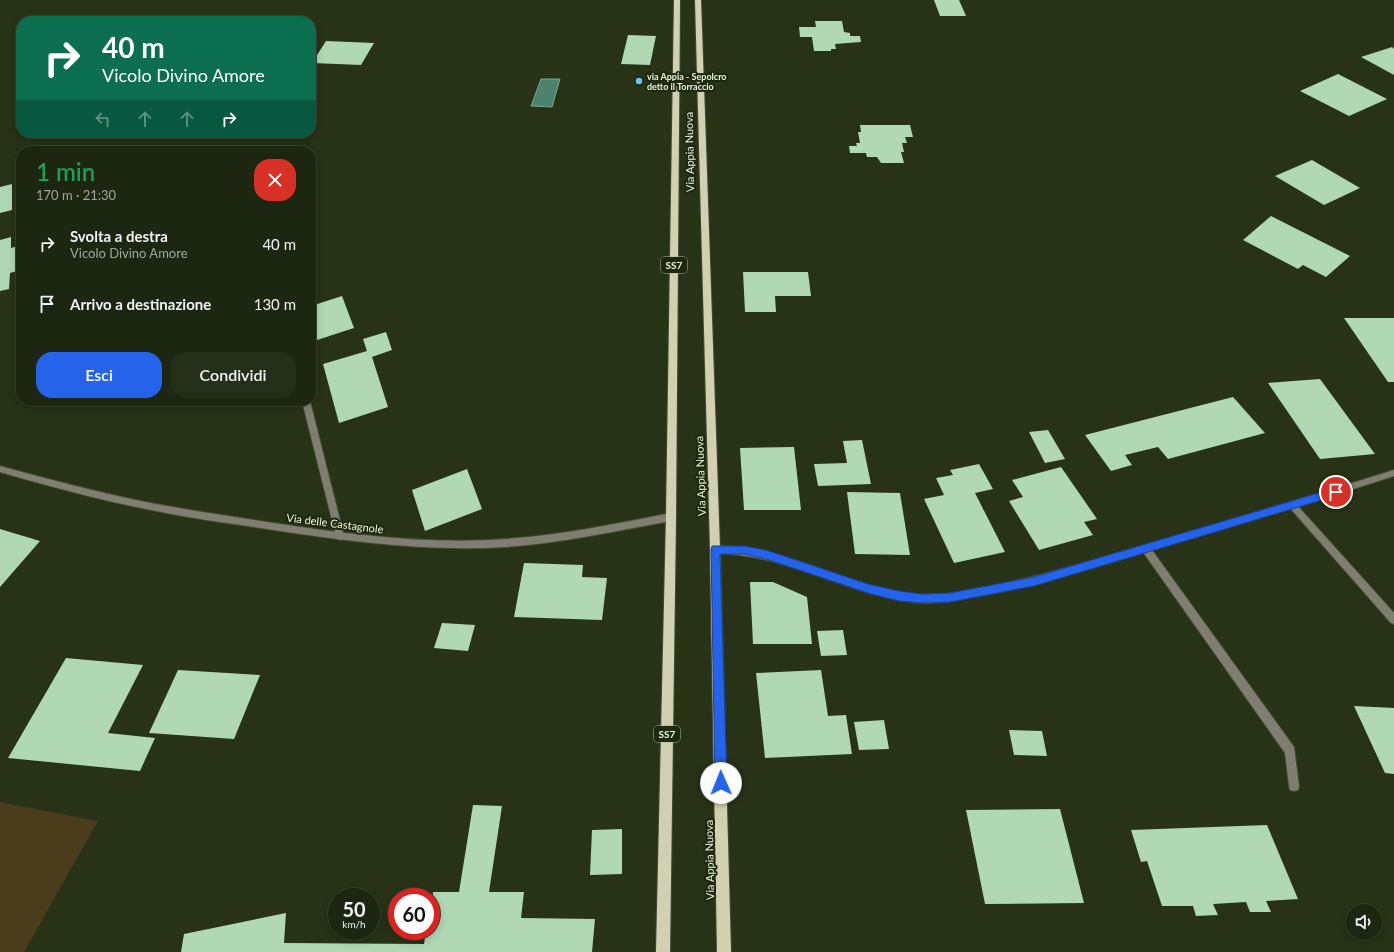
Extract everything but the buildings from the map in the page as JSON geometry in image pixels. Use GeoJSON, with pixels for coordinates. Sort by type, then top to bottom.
{"type":"FeatureCollection","features":[{"type":"Feature","properties":{"kind":"main road","name":"Via Appia Nuova"},"geometry":{"type":"LineString","coordinates":[[663,952],[677,0]]}},
{"type":"Feature","properties":{"kind":"main road","name":"Via Appia Nuova"},"geometry":{"type":"LineString","coordinates":[[698,0],[715,549],[724,952]]}},
{"type":"Feature","properties":{"kind":"street"},"geometry":{"type":"LineString","coordinates":[[307,406],[340,536]]}},
{"type":"Feature","properties":{"kind":"street","name":"Via delle Castagnole"},"geometry":{"type":"LineString","coordinates":[[0,469],[65,488],[178,512],[340,536],[394,542],[441,544],[505,543],[596,531],[670,517]]}},
{"type":"Feature","properties":{"kind":"street"},"geometry":{"type":"LineString","coordinates":[[715,549],[744,550],[766,555],[868,588],[899,596],[922,599],[965,595],[1034,582],[1293,506],[1394,473]]}},
{"type":"Feature","properties":{"kind":"street"},"geometry":{"type":"LineString","coordinates":[[1293,506],[1394,620]]}},
{"type":"Feature","properties":{"kind":"street"},"geometry":{"type":"LineString","coordinates":[[1146,549],[1290,751],[1294,786]]}},
{"type":"Feature","properties":{"kind":"shaded area"},"geometry":{"type":"Polygon","coordinates":[[[541,79],[560,79],[552,107],[531,106],[541,79]]]}},
{"type":"Feature","properties":{"kind":"shaded area"},"geometry":{"type":"Polygon","coordinates":[[[0,802],[98,821],[24,952],[0,952],[0,802]]]}},
{"type":"Feature","properties":{"kind":"place","name":"via Appia - Sepolcro detto il Torraccio"},"geometry":{"type":"Point","coordinates":[639,81]}},
{"type":"Feature","properties":{"kind":"route"},"geometry":{"type":"LineString","coordinates":[[721,783],[715,549],[744,550],[766,555],[868,588],[899,596],[922,599],[950,598],[1034,582],[1336,492]]}}]}
